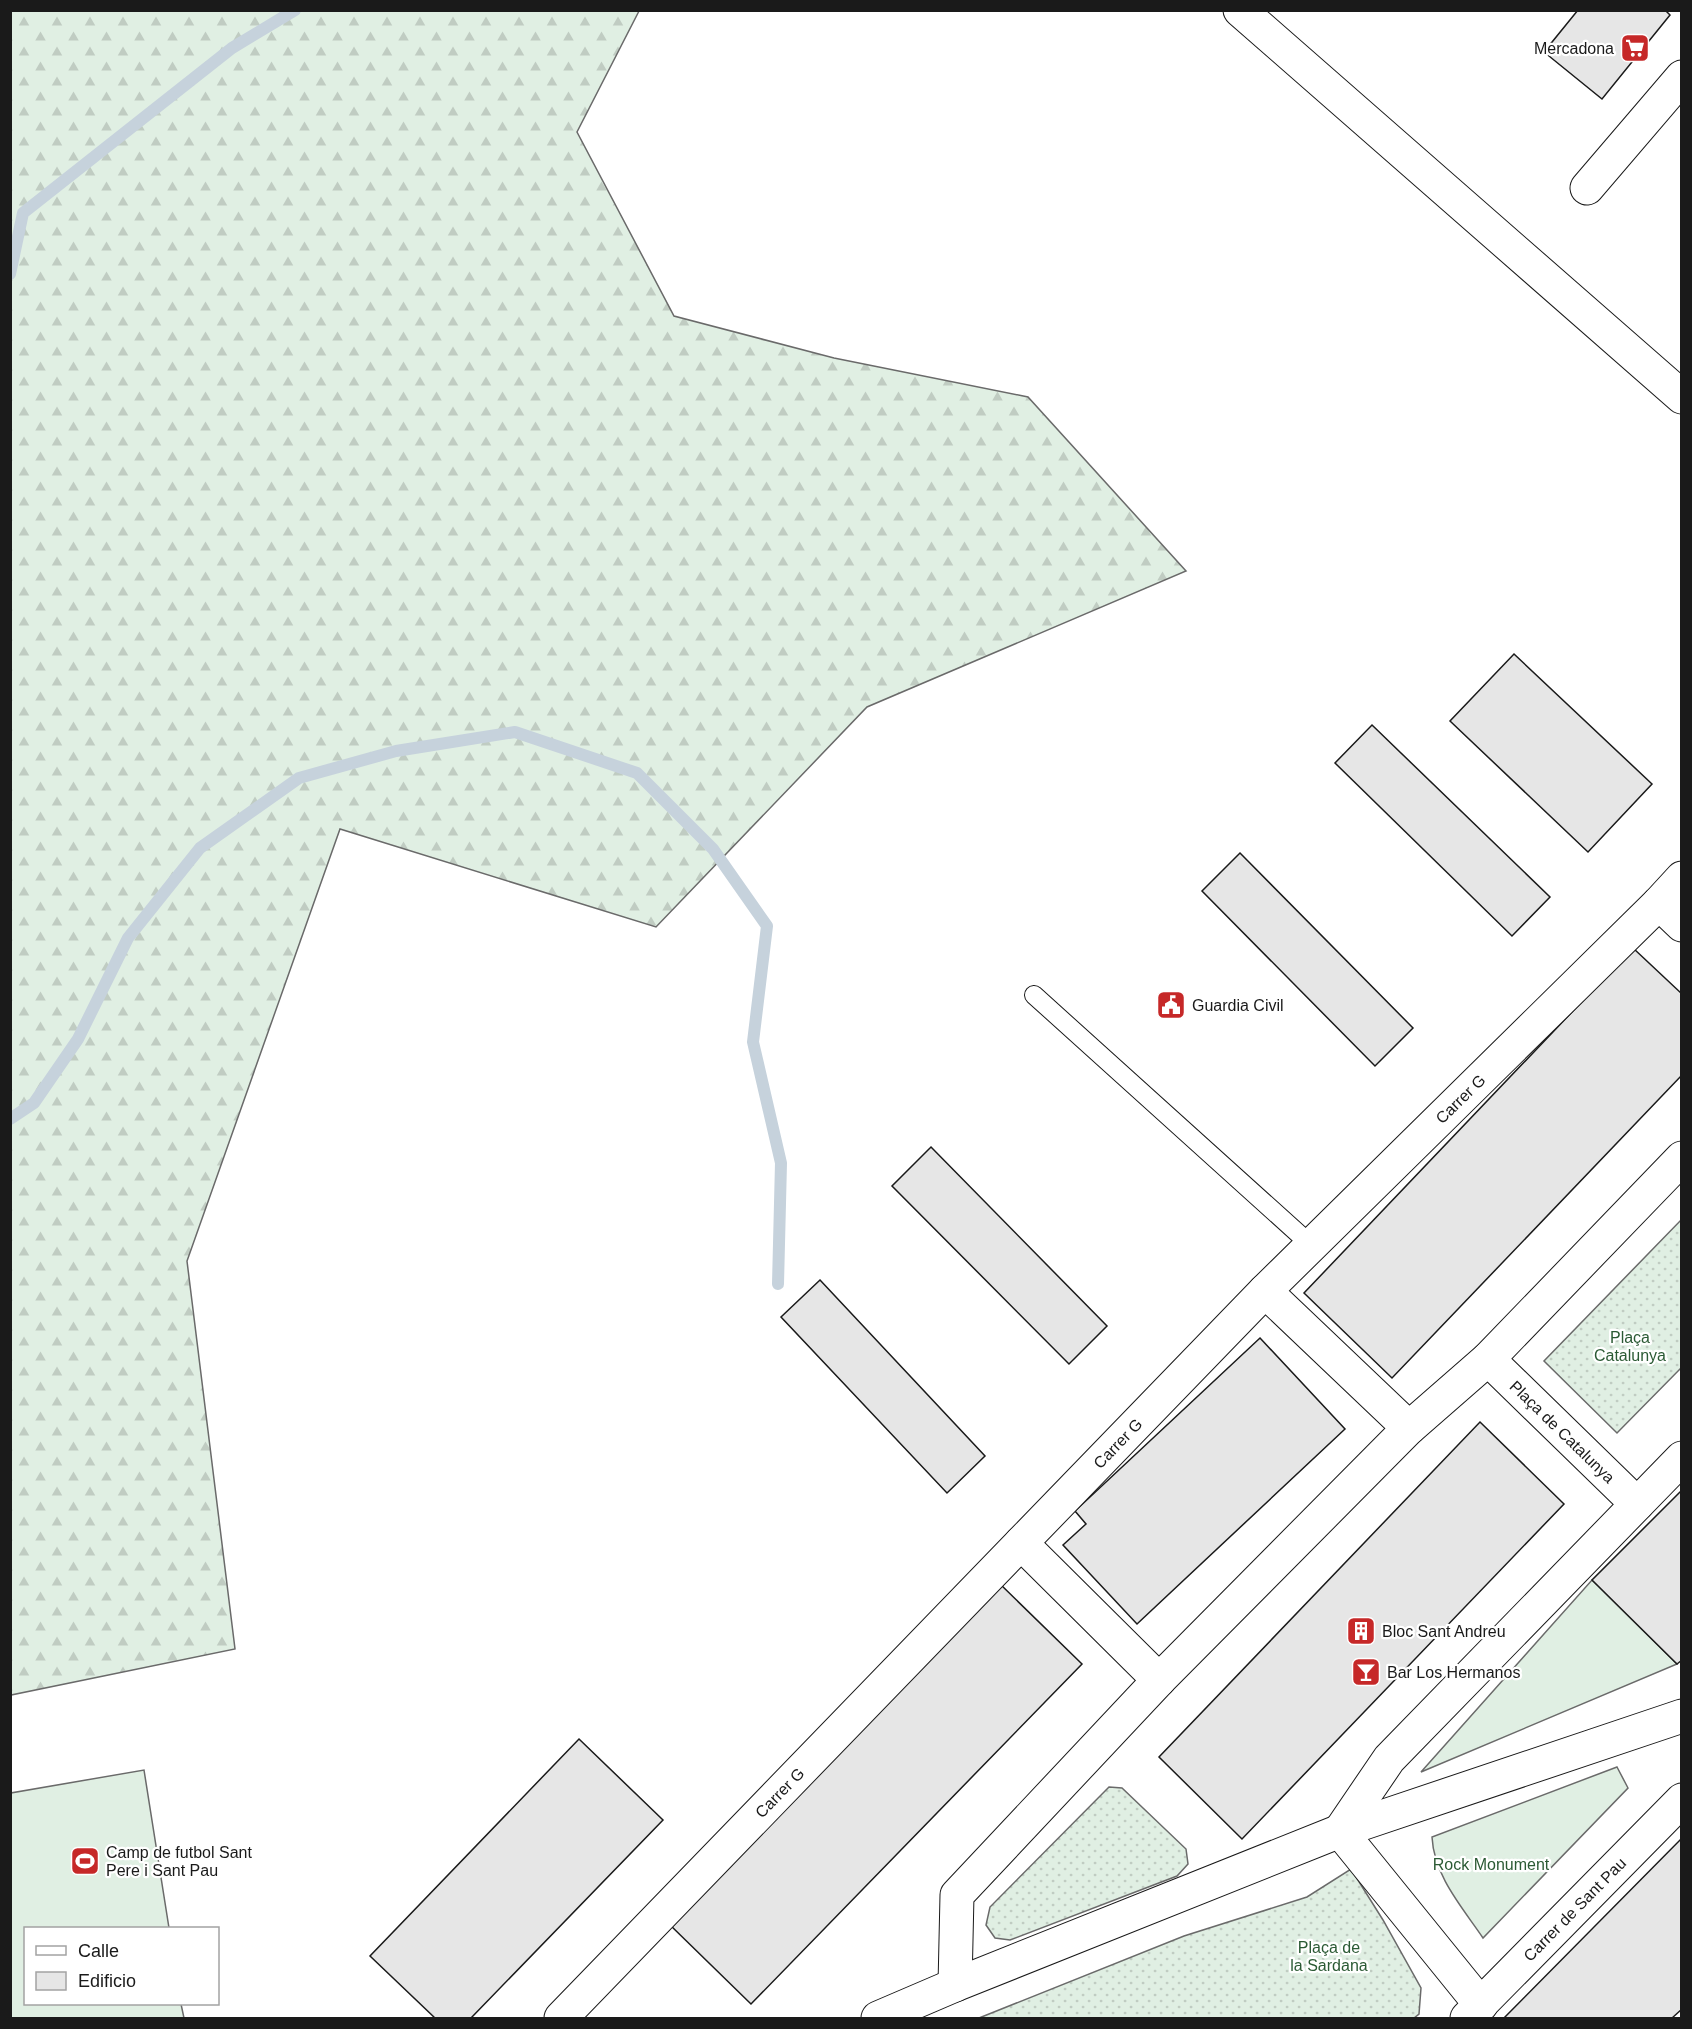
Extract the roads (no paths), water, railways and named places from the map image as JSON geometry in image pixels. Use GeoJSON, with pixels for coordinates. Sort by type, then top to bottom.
{"type":"FeatureCollection","features":[{"type":"Feature","properties":{"kind":"street"},"geometry":{"type":"LineString","coordinates":[[1239,10],[1682,397]]}},
{"type":"Feature","properties":{"kind":"street"},"geometry":{"type":"LineString","coordinates":[[1587,188],[1682,77]]}},
{"type":"Feature","properties":{"kind":"street","name":"Carrer G"},"geometry":{"type":"LineString","coordinates":[[561,2019],[1311,1245],[1670,914],[1682,878]]}},
{"type":"Feature","properties":{"kind":"street"},"geometry":{"type":"LineString","coordinates":[[955,1985],[957,1895],[1159,1680],[1409,1428],[1488,1359],[1682,1158]]}},
{"type":"Feature","properties":{"kind":"street"},"geometry":{"type":"LineString","coordinates":[[1265,1291],[1409,1428]]}},
{"type":"Feature","properties":{"kind":"street","name":"Plaça de Catalunya"},"geometry":{"type":"LineString","coordinates":[[1488,1359],[1637,1504]]}},
{"type":"Feature","properties":{"kind":"street"},"geometry":{"type":"LineString","coordinates":[[1340,1831],[1389,1759],[1682,1458]]}},
{"type":"Feature","properties":{"kind":"street"},"geometry":{"type":"LineString","coordinates":[[1021,1543],[1159,1680]]}},
{"type":"Feature","properties":{"kind":"street"},"geometry":{"type":"LineString","coordinates":[[878,2019],[955,1985],[1340,1831],[1682,1716]]}},
{"type":"Feature","properties":{"kind":"street","name":"Carrer de Sant Pau"},"geometry":{"type":"LineString","coordinates":[[1474,2012],[1682,1800]]}},
{"type":"Feature","properties":{"kind":"street"},"geometry":{"type":"LineString","coordinates":[[1340,1831],[1474,2012]]}},
{"type":"Feature","properties":{"kind":"lane"},"geometry":{"type":"LineString","coordinates":[[1034,995],[1311,1245]]}},
{"type":"Feature","properties":{"kind":"waterway"},"geometry":{"type":"LineString","coordinates":[[10,274],[23,213],[232,48],[295,10]]}},
{"type":"Feature","properties":{"kind":"waterway"},"geometry":{"type":"LineString","coordinates":[[10,1119],[34,1103],[78,1039],[128,938],[200,848],[299,778],[396,751],[515,732],[637,773],[713,849],[767,926],[753,1042],[781,1163],[778,1284]]}},
{"type":"Feature","properties":{"kind":"place","name":"Mercadona"},"geometry":{"type":"Point","coordinates":[1635,48]}},
{"type":"Feature","properties":{"kind":"place","name":"Guardia Civil"},"geometry":{"type":"Point","coordinates":[1171,1005]}},
{"type":"Feature","properties":{"kind":"place","name":"Bloc Sant Andreu"},"geometry":{"type":"Point","coordinates":[1361,1631]}},
{"type":"Feature","properties":{"kind":"place","name":"Bar Los Hermanos"},"geometry":{"type":"Point","coordinates":[1366,1672]}},
{"type":"Feature","properties":{"kind":"place","name":"Camp de futbol Sant Pere i Sant Pau"},"geometry":{"type":"Point","coordinates":[85,1861]}},
{"type":"Feature","properties":{"kind":"park label","name":"Plaça Catalunya"},"geometry":{"type":"Point","coordinates":[1630,1346]}},
{"type":"Feature","properties":{"kind":"park label","name":"Rock Monument"},"geometry":{"type":"Point","coordinates":[1491,1864]}},
{"type":"Feature","properties":{"kind":"park label","name":"Plaça de la Sardana"},"geometry":{"type":"Point","coordinates":[1329,1956]}}]}
